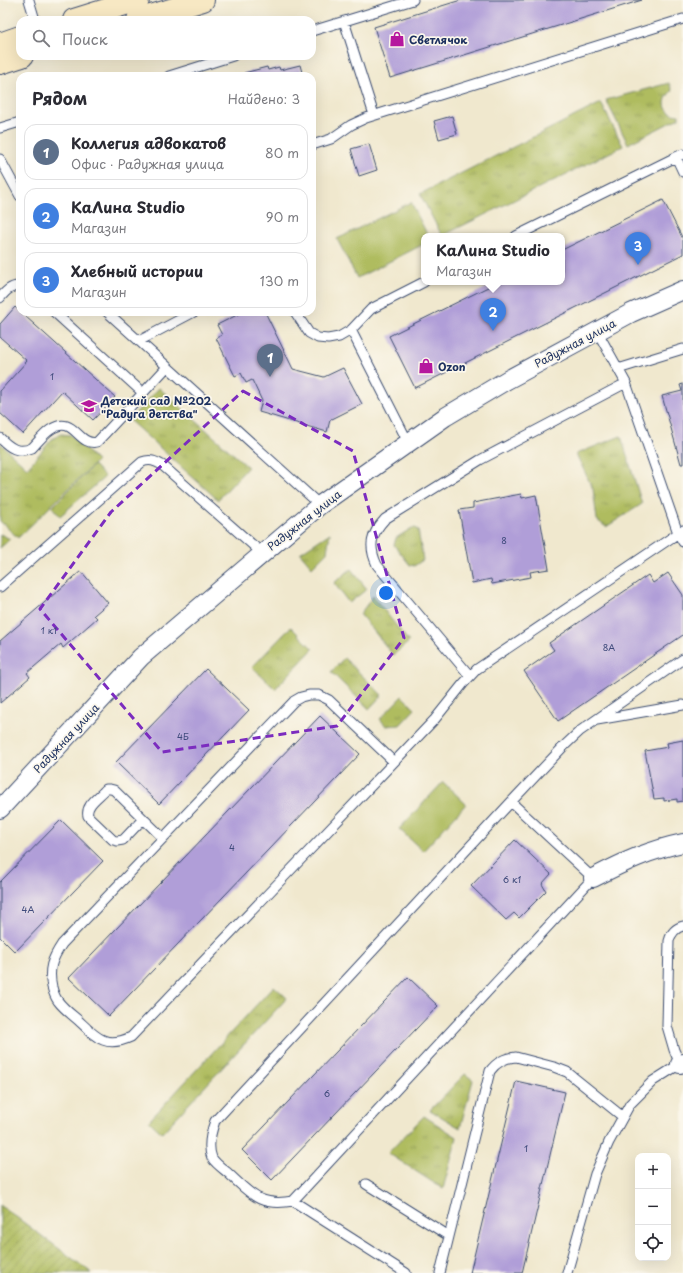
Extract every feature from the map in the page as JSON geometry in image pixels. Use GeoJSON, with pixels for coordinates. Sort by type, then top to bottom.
{"type":"FeatureCollection","features":[{"type":"Feature","properties":{"kind":"main road"},"geometry":{"type":"LineString","coordinates":[[87,16],[138,0]]}},
{"type":"Feature","properties":{"kind":"main road"},"geometry":{"type":"LineString","coordinates":[[151,16],[203,0]]}},
{"type":"Feature","properties":{"kind":"main road"},"geometry":{"type":"LineString","coordinates":[[4,58],[16,42]]}},
{"type":"Feature","properties":{"kind":"street","name":"Радужная улица"},"geometry":{"type":"LineString","coordinates":[[0,809],[141,657],[320,505],[445,418],[507,380],[597,331],[648,305],[683,290]]}},
{"type":"Feature","properties":{"kind":"street"},"geometry":{"type":"LineString","coordinates":[[593,878],[627,860],[683,843]]}},
{"type":"Feature","properties":{"kind":"lane"},"geometry":{"type":"LineString","coordinates":[[29,0],[34,16]]}},
{"type":"Feature","properties":{"kind":"lane"},"geometry":{"type":"LineString","coordinates":[[316,30],[413,0]]}},
{"type":"Feature","properties":{"kind":"lane"},"geometry":{"type":"LineString","coordinates":[[316,144],[331,139],[358,121],[374,115],[683,19]]}},
{"type":"Feature","properties":{"kind":"lane"},"geometry":{"type":"LineString","coordinates":[[344,21],[374,115]]}},
{"type":"Feature","properties":{"kind":"lane"},"geometry":{"type":"LineString","coordinates":[[182,72],[220,60]]}},
{"type":"Feature","properties":{"kind":"lane"},"geometry":{"type":"LineString","coordinates":[[0,128],[16,123]]}},
{"type":"Feature","properties":{"kind":"lane"},"geometry":{"type":"LineString","coordinates":[[522,233],[680,155],[683,172]]}},
{"type":"Feature","properties":{"kind":"lane"},"geometry":{"type":"LineString","coordinates":[[0,159],[16,189]]}},
{"type":"Feature","properties":{"kind":"lane"},"geometry":{"type":"LineString","coordinates":[[298,316],[309,333],[318,338],[328,339],[339,337],[350,330],[371,309],[421,284]]}},
{"type":"Feature","properties":{"kind":"lane"},"geometry":{"type":"LineString","coordinates":[[0,298],[10,288],[16,286]]}},
{"type":"Feature","properties":{"kind":"lane"},"geometry":{"type":"LineString","coordinates":[[58,316],[143,393]]}},
{"type":"Feature","properties":{"kind":"lane"},"geometry":{"type":"LineString","coordinates":[[111,316],[320,505]]}},
{"type":"Feature","properties":{"kind":"lane"},"geometry":{"type":"LineString","coordinates":[[139,341],[186,316]]}},
{"type":"Feature","properties":{"kind":"lane"},"geometry":{"type":"LineString","coordinates":[[350,330],[409,444]]}},
{"type":"Feature","properties":{"kind":"lane"},"geometry":{"type":"LineString","coordinates":[[597,331],[626,383],[683,542]]}},
{"type":"Feature","properties":{"kind":"lane"},"geometry":{"type":"LineString","coordinates":[[618,369],[683,349]]}},
{"type":"Feature","properties":{"kind":"lane"},"geometry":{"type":"LineString","coordinates":[[0,438],[11,448],[17,451],[28,450],[52,429],[64,426],[71,427],[90,443],[97,442],[167,367]]}},
{"type":"Feature","properties":{"kind":"lane"},"geometry":{"type":"LineString","coordinates":[[470,676],[377,565],[373,557],[372,550],[373,535],[386,519],[480,460],[626,383]]}},
{"type":"Feature","properties":{"kind":"lane"},"geometry":{"type":"LineString","coordinates":[[0,587],[142,462],[146,461],[157,461],[262,553]]}},
{"type":"Feature","properties":{"kind":"lane"},"geometry":{"type":"LineString","coordinates":[[394,762],[329,700],[319,695],[309,695],[294,701],[62,944],[54,955],[50,979],[57,1000],[96,1037],[115,1042],[131,1037],[394,762],[435,719],[477,669],[680,532]]}},
{"type":"Feature","properties":{"kind":"lane"},"geometry":{"type":"LineString","coordinates":[[406,1273],[293,1201],[274,1202],[265,1201],[254,1197],[213,1159],[210,1148],[210,1140],[215,1121],[563,747],[594,720],[683,659]]}},
{"type":"Feature","properties":{"kind":"lane"},"geometry":{"type":"LineString","coordinates":[[594,720],[683,706]]}},
{"type":"Feature","properties":{"kind":"lane"},"geometry":{"type":"LineString","coordinates":[[143,819],[123,840],[117,841],[113,840],[88,816],[87,812],[89,807],[106,789],[114,790],[163,838]]}},
{"type":"Feature","properties":{"kind":"lane"},"geometry":{"type":"LineString","coordinates":[[293,1201],[593,878],[511,802]]}},
{"type":"Feature","properties":{"kind":"lane"},"geometry":{"type":"LineString","coordinates":[[567,1273],[595,1174],[609,1142],[630,1104],[653,1081],[682,1064],[670,1039],[667,1018],[669,941],[671,934],[683,926]]}},
{"type":"Feature","properties":{"kind":"lane"},"geometry":{"type":"LineString","coordinates":[[440,1273],[490,1071],[498,1062],[516,1057],[561,1069],[573,1076],[623,1117]]}},
{"type":"Feature","properties":{"kind":"lane"},"geometry":{"type":"LineString","coordinates":[[366,1184],[449,1236]]}},
{"type":"Feature","properties":{"kind":"highlighted area"},"geometry":{"type":"Polygon","coordinates":[[[243,391],[353,451],[404,638],[337,726],[162,752],[40,609],[111,512],[243,391]]]}},
{"type":"Feature","properties":{"kind":"green space"},"geometry":{"type":"Polygon","coordinates":[[[669,83],[672,91],[666,98],[665,106],[670,112],[679,115],[679,118],[628,144],[606,100],[669,83]]]}},
{"type":"Feature","properties":{"kind":"green space"},"geometry":{"type":"Polygon","coordinates":[[[601,103],[623,146],[448,233],[440,233],[420,194],[601,103]]]}},
{"type":"Feature","properties":{"kind":"green space"},"geometry":{"type":"Polygon","coordinates":[[[411,202],[426,233],[421,233],[421,246],[357,278],[337,239],[411,202]]]}},
{"type":"Feature","properties":{"kind":"green space"},"geometry":{"type":"Polygon","coordinates":[[[159,388],[248,467],[218,500],[129,420],[159,388]]]}},
{"type":"Feature","properties":{"kind":"green space"},"geometry":{"type":"Polygon","coordinates":[[[61,434],[71,435],[97,461],[18,538],[0,521],[0,443],[27,468],[52,439],[61,434]]]}},
{"type":"Feature","properties":{"kind":"green space"},"geometry":{"type":"Polygon","coordinates":[[[621,436],[642,504],[606,527],[597,520],[593,489],[576,454],[621,436]]]}},
{"type":"Feature","properties":{"kind":"green space"},"geometry":{"type":"Polygon","coordinates":[[[94,465],[105,477],[60,516],[52,507],[94,465]]]}},
{"type":"Feature","properties":{"kind":"green space"},"geometry":{"type":"Polygon","coordinates":[[[412,528],[418,530],[423,560],[414,566],[410,565],[394,545],[396,538],[412,528]]]}},
{"type":"Feature","properties":{"kind":"green space"},"geometry":{"type":"Polygon","coordinates":[[[330,533],[327,552],[312,567],[300,553],[330,533]]]}},
{"type":"Feature","properties":{"kind":"green space"},"geometry":{"type":"Polygon","coordinates":[[[0,534],[10,539],[0,548],[0,534]]]}},
{"type":"Feature","properties":{"kind":"green space"},"geometry":{"type":"Polygon","coordinates":[[[351,569],[367,589],[349,603],[334,583],[351,569]]]}},
{"type":"Feature","properties":{"kind":"green space"},"geometry":{"type":"Polygon","coordinates":[[[373,596],[409,642],[393,655],[360,614],[373,596]]]}},
{"type":"Feature","properties":{"kind":"green space"},"geometry":{"type":"Polygon","coordinates":[[[291,627],[313,649],[275,689],[252,667],[291,627]]]}},
{"type":"Feature","properties":{"kind":"green space"},"geometry":{"type":"Polygon","coordinates":[[[344,658],[382,695],[369,709],[331,672],[344,658]]]}},
{"type":"Feature","properties":{"kind":"green space"},"geometry":{"type":"Polygon","coordinates":[[[402,696],[415,709],[400,725],[386,726],[380,719],[402,696]]]}},
{"type":"Feature","properties":{"kind":"green space"},"geometry":{"type":"Polygon","coordinates":[[[443,782],[466,804],[423,851],[399,829],[443,782]]]}},
{"type":"Feature","properties":{"kind":"green space"},"geometry":{"type":"Polygon","coordinates":[[[274,986],[287,998],[162,1133],[149,1121],[274,986]]]}},
{"type":"Feature","properties":{"kind":"green space"},"geometry":{"type":"Polygon","coordinates":[[[465,1074],[473,1080],[460,1128],[430,1110],[465,1074]]]}},
{"type":"Feature","properties":{"kind":"green space"},"geometry":{"type":"Polygon","coordinates":[[[424,1116],[457,1137],[443,1189],[388,1153],[424,1116]]]}},
{"type":"Feature","properties":{"kind":"green space"},"geometry":{"type":"Polygon","coordinates":[[[0,1205],[92,1273],[0,1273],[0,1205]]]}},
{"type":"Feature","properties":{"kind":"building"},"geometry":{"type":"Polygon","coordinates":[[[461,0],[642,0],[390,78],[374,27],[461,0]]]}},
{"type":"Feature","properties":{"kind":"building"},"geometry":{"type":"Polygon","coordinates":[[[300,65],[302,72],[248,72],[267,67],[268,70],[279,67],[280,70],[300,65]]]}},
{"type":"Feature","properties":{"kind":"building"},"geometry":{"type":"Polygon","coordinates":[[[452,116],[457,134],[439,139],[434,121],[452,116]]]}},
{"type":"Feature","properties":{"kind":"building"},"geometry":{"type":"Polygon","coordinates":[[[369,144],[377,170],[359,176],[351,149],[369,144]]]}},
{"type":"Feature","properties":{"kind":"building"},"geometry":{"type":"Polygon","coordinates":[[[663,200],[683,239],[683,254],[415,388],[389,336],[492,285],[565,285],[565,249],[663,200]]]}},
{"type":"Feature","properties":{"kind":"building"},"geometry":{"type":"Polygon","coordinates":[[[15,307],[16,316],[25,316],[115,397],[93,420],[62,391],[23,434],[0,413],[0,391],[27,361],[0,337],[0,324],[15,307]]]}},
{"type":"Feature","properties":{"kind":"building"},"geometry":{"type":"Polygon","coordinates":[[[235,316],[267,316],[293,369],[324,377],[343,368],[362,404],[330,420],[327,432],[259,412],[262,401],[252,380],[246,383],[241,373],[235,376],[216,338],[222,335],[217,325],[235,316]]]}},
{"type":"Feature","properties":{"kind":"building"},"geometry":{"type":"Polygon","coordinates":[[[683,384],[683,464],[681,464],[662,396],[682,391],[680,385],[683,384]]]}},
{"type":"Feature","properties":{"kind":"building"},"geometry":{"type":"Polygon","coordinates":[[[521,494],[522,498],[536,495],[549,569],[530,572],[531,577],[492,584],[491,579],[472,583],[459,510],[473,508],[473,503],[521,494]]]}},
{"type":"Feature","properties":{"kind":"building"},"geometry":{"type":"Polygon","coordinates":[[[81,571],[108,603],[94,615],[97,618],[63,648],[61,644],[27,673],[30,677],[0,703],[0,641],[81,571]]]}},
{"type":"Feature","properties":{"kind":"building"},"geometry":{"type":"Polygon","coordinates":[[[668,573],[683,595],[683,635],[558,721],[524,671],[554,650],[549,643],[648,575],[653,583],[668,573]]]}},
{"type":"Feature","properties":{"kind":"building"},"geometry":{"type":"Polygon","coordinates":[[[206,669],[249,710],[159,804],[116,762],[206,669]]]}},
{"type":"Feature","properties":{"kind":"building"},"geometry":{"type":"Polygon","coordinates":[[[320,716],[360,754],[109,1016],[69,978],[320,716]]]}},
{"type":"Feature","properties":{"kind":"building"},"geometry":{"type":"Polygon","coordinates":[[[683,740],[683,801],[677,802],[677,799],[664,801],[664,798],[654,799],[645,751],[668,747],[667,743],[683,740]]]}},
{"type":"Feature","properties":{"kind":"building"},"geometry":{"type":"Polygon","coordinates":[[[61,820],[103,861],[15,952],[0,937],[0,882],[61,820]]]}},
{"type":"Feature","properties":{"kind":"building"},"geometry":{"type":"Polygon","coordinates":[[[515,840],[551,874],[542,884],[546,891],[519,918],[514,913],[506,920],[471,886],[515,840]]]}},
{"type":"Feature","properties":{"kind":"building"},"geometry":{"type":"Polygon","coordinates":[[[408,977],[438,1006],[272,1180],[242,1150],[408,977]]]}},
{"type":"Feature","properties":{"kind":"building"},"geometry":{"type":"Polygon","coordinates":[[[516,1081],[565,1092],[522,1273],[470,1273],[516,1081]]]}},
{"type":"Feature","properties":{"kind":"place","name":"Светлячок"},"geometry":{"type":"Point","coordinates":[397,39]}},
{"type":"Feature","properties":{"kind":"place","name":"Хлебный истории"},"geometry":{"type":"Point","coordinates":[638,265]}},
{"type":"Feature","properties":{"kind":"place","name":"КаЛина Studio"},"geometry":{"type":"Point","coordinates":[493,331]}},
{"type":"Feature","properties":{"kind":"place","name":"Ozon"},"geometry":{"type":"Point","coordinates":[426,366]}},
{"type":"Feature","properties":{"kind":"place","name":"Коллегия адвокатов"},"geometry":{"type":"Point","coordinates":[270,377]}},
{"type":"Feature","properties":{"kind":"place","name":"Детский сад №202 \"Радуга детства\""},"geometry":{"type":"Point","coordinates":[89,406]}}]}
